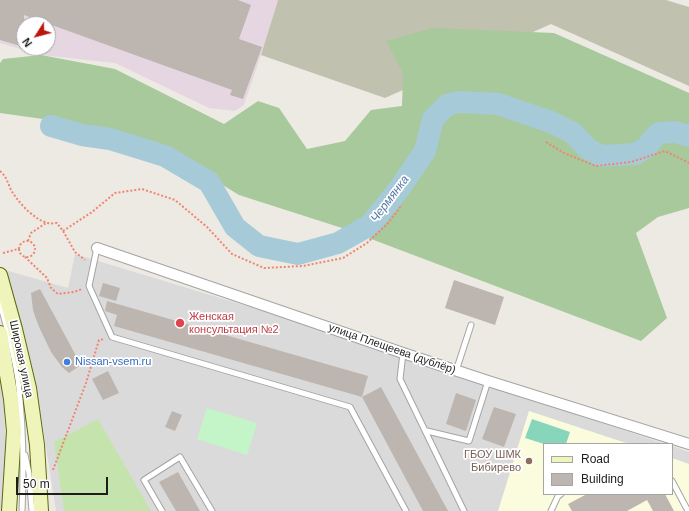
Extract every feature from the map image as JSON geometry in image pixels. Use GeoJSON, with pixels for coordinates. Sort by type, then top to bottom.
{"type":"FeatureCollection","features":[{"type":"Feature","properties":{"kind":"main road","name":"Широкая улица"},"geometry":{"type":"LineString","coordinates":[[0,275],[15,329],[28,388],[30,444]]}},
{"type":"Feature","properties":{"kind":"main road","name":"Широкая улица"},"geometry":{"type":"LineString","coordinates":[[0,332],[14,424],[13,463],[9,511]]}},
{"type":"Feature","properties":{"kind":"main road"},"geometry":{"type":"LineString","coordinates":[[30,444],[41,511]]}},
{"type":"Feature","properties":{"kind":"street","name":"улица Плещеева (дублёр)"},"geometry":{"type":"LineString","coordinates":[[96,248],[403,354],[689,444]]}},
{"type":"Feature","properties":{"kind":"lane"},"geometry":{"type":"LineString","coordinates":[[96,248],[89,286],[112,337],[350,406],[406,511]]}},
{"type":"Feature","properties":{"kind":"lane","name":"Широкая улица"},"geometry":{"type":"LineString","coordinates":[[0,303],[8,331],[30,444],[29,473],[32,511]]}},
{"type":"Feature","properties":{"kind":"lane"},"geometry":{"type":"LineString","coordinates":[[456,371],[471,325]]}},
{"type":"Feature","properties":{"kind":"lane"},"geometry":{"type":"LineString","coordinates":[[403,354],[400,379],[464,511]]}},
{"type":"Feature","properties":{"kind":"lane"},"geometry":{"type":"LineString","coordinates":[[426,431],[469,441],[488,381]]}},
{"type":"Feature","properties":{"kind":"lane","name":"Широкая улица"},"geometry":{"type":"LineString","coordinates":[[22,511],[30,444]]}},
{"type":"Feature","properties":{"kind":"lane"},"geometry":{"type":"LineString","coordinates":[[162,511],[144,480],[180,457],[212,511]]}},
{"type":"Feature","properties":{"kind":"lane"},"geometry":{"type":"LineString","coordinates":[[673,483],[688,511]]}},
{"type":"Feature","properties":{"kind":"lane"},"geometry":{"type":"LineString","coordinates":[[551,511],[560,495]]}},
{"type":"Feature","properties":{"kind":"path"},"geometry":{"type":"LineString","coordinates":[[546,142],[564,153],[596,166],[631,162],[665,151],[689,163]]}},
{"type":"Feature","properties":{"kind":"path"},"geometry":{"type":"LineString","coordinates":[[0,171],[4,174],[18,200],[37,219],[47,223],[57,223],[64,231],[75,252],[93,266]]}},
{"type":"Feature","properties":{"kind":"path"},"geometry":{"type":"LineString","coordinates":[[64,231],[92,212],[114,193],[142,189],[175,200],[207,227],[232,254],[264,268],[304,266],[343,258],[367,243],[388,223],[402,205]]}},
{"type":"Feature","properties":{"kind":"path"},"geometry":{"type":"LineString","coordinates":[[28,241],[31,233],[47,223]]}},
{"type":"Feature","properties":{"kind":"path"},"geometry":{"type":"LineString","coordinates":[[3,253],[18,249],[24,241],[32,242],[35,249],[34,252],[29,257],[25,257]]}},
{"type":"Feature","properties":{"kind":"path"},"geometry":{"type":"LineString","coordinates":[[18,249],[22,256],[25,257],[47,278],[51,288],[58,294],[74,292],[89,286]]}},
{"type":"Feature","properties":{"kind":"path"},"geometry":{"type":"LineString","coordinates":[[53,470],[86,383],[99,340],[112,337]]}},
{"type":"Feature","properties":{"kind":"shaded area"},"geometry":{"type":"Polygon","coordinates":[[[0,0],[278,0],[244,105],[235,111],[209,108],[115,63],[50,56],[56,56],[56,16],[16,16],[16,48],[0,43],[0,0]]]}},
{"type":"Feature","properties":{"kind":"shaded area"},"geometry":{"type":"Polygon","coordinates":[[[278,0],[666,0],[689,7],[689,86],[551,24],[385,98],[261,55],[278,0]]]}},
{"type":"Feature","properties":{"kind":"shaded area"},"geometry":{"type":"Polygon","coordinates":[[[75,254],[283,317],[662,443],[543,443],[543,495],[673,495],[673,446],[689,452],[689,511],[56,511],[29,353],[5,270],[68,288],[75,254]]]}},
{"type":"Feature","properties":{"kind":"shaded area"},"geometry":{"type":"Polygon","coordinates":[[[0,362],[3,385],[6,450],[2,511],[0,511],[0,362]]]}},
{"type":"Feature","properties":{"kind":"shaded area","name":"ГБОУ ШМК Бибирево"},"geometry":{"type":"Polygon","coordinates":[[[529,411],[626,443],[543,443],[543,495],[673,495],[673,458],[689,464],[689,511],[498,511],[529,411]]]}},
{"type":"Feature","properties":{"kind":"green space"},"geometry":{"type":"Polygon","coordinates":[[[433,28],[554,33],[689,93],[689,208],[658,217],[636,233],[667,318],[641,341],[342,228],[239,195],[162,148],[64,122],[0,113],[0,63],[3,59],[46,56],[115,69],[224,124],[258,101],[279,108],[307,149],[345,141],[371,110],[402,106],[403,73],[386,41],[433,28]]]}},
{"type":"Feature","properties":{"kind":"green space"},"geometry":{"type":"Polygon","coordinates":[[[207,408],[257,423],[247,455],[197,439],[207,408]]]}},
{"type":"Feature","properties":{"kind":"green space"},"geometry":{"type":"Polygon","coordinates":[[[98,419],[151,511],[64,511],[54,442],[98,419]]]}},
{"type":"Feature","properties":{"kind":"green space"},"geometry":{"type":"Polygon","coordinates":[[[532,419],[570,432],[566,443],[543,444],[525,438],[532,419]]]}},
{"type":"Feature","properties":{"kind":"building"},"geometry":{"type":"Polygon","coordinates":[[[0,0],[238,0],[251,5],[239,39],[262,47],[243,99],[230,95],[232,90],[56,27],[56,16],[16,16],[16,45],[0,40],[0,0]]]}},
{"type":"Feature","properties":{"kind":"building"},"geometry":{"type":"Polygon","coordinates":[[[454,280],[504,297],[495,325],[445,308],[454,280]]]}},
{"type":"Feature","properties":{"kind":"building"},"geometry":{"type":"Polygon","coordinates":[[[103,283],[120,288],[116,301],[99,296],[103,283]]]}},
{"type":"Feature","properties":{"kind":"building"},"geometry":{"type":"Polygon","coordinates":[[[40,289],[81,365],[69,373],[62,367],[51,352],[36,319],[33,310],[31,293],[40,289]]]}},
{"type":"Feature","properties":{"kind":"building"},"geometry":{"type":"Polygon","coordinates":[[[107,301],[368,376],[362,397],[114,326],[117,315],[105,311],[107,301]]]}},
{"type":"Feature","properties":{"kind":"building"},"geometry":{"type":"Polygon","coordinates":[[[108,371],[119,393],[103,400],[92,379],[108,371]]]}},
{"type":"Feature","properties":{"kind":"building"},"geometry":{"type":"Polygon","coordinates":[[[381,387],[448,511],[423,511],[362,397],[381,387]]]}},
{"type":"Feature","properties":{"kind":"building"},"geometry":{"type":"Polygon","coordinates":[[[456,393],[476,400],[466,431],[446,424],[456,393]]]}},
{"type":"Feature","properties":{"kind":"building"},"geometry":{"type":"Polygon","coordinates":[[[494,407],[516,414],[504,447],[482,439],[494,407]]]}},
{"type":"Feature","properties":{"kind":"building"},"geometry":{"type":"Polygon","coordinates":[[[172,411],[182,415],[175,431],[165,427],[172,411]]]}},
{"type":"Feature","properties":{"kind":"building"},"geometry":{"type":"Polygon","coordinates":[[[178,472],[200,511],[176,511],[159,482],[178,472]]]}},
{"type":"Feature","properties":{"kind":"building"},"geometry":{"type":"Polygon","coordinates":[[[585,495],[666,495],[674,511],[653,511],[647,500],[627,511],[572,511],[568,504],[585,495]]]}},
{"type":"Feature","properties":{"kind":"waterway","name":"Чермянка"},"geometry":{"type":"LineString","coordinates":[[51,126],[82,135],[110,139],[165,156],[209,182],[235,227],[259,246],[298,254],[338,243],[370,225],[399,189],[425,151],[433,119],[447,105],[459,102],[498,104],[551,122],[573,133],[588,149],[602,156],[635,154],[646,148],[659,133],[675,132],[689,136]]}},
{"type":"Feature","properties":{"kind":"place","name":"Женская консультация №2"},"geometry":{"type":"Point","coordinates":[180,323]}},
{"type":"Feature","properties":{"kind":"place","name":"Nissan-vsem.ru"},"geometry":{"type":"Point","coordinates":[67,362]}},
{"type":"Feature","properties":{"kind":"place","name":"ГБОУ ШМК Бибирево"},"geometry":{"type":"Point","coordinates":[529,461]}}]}
